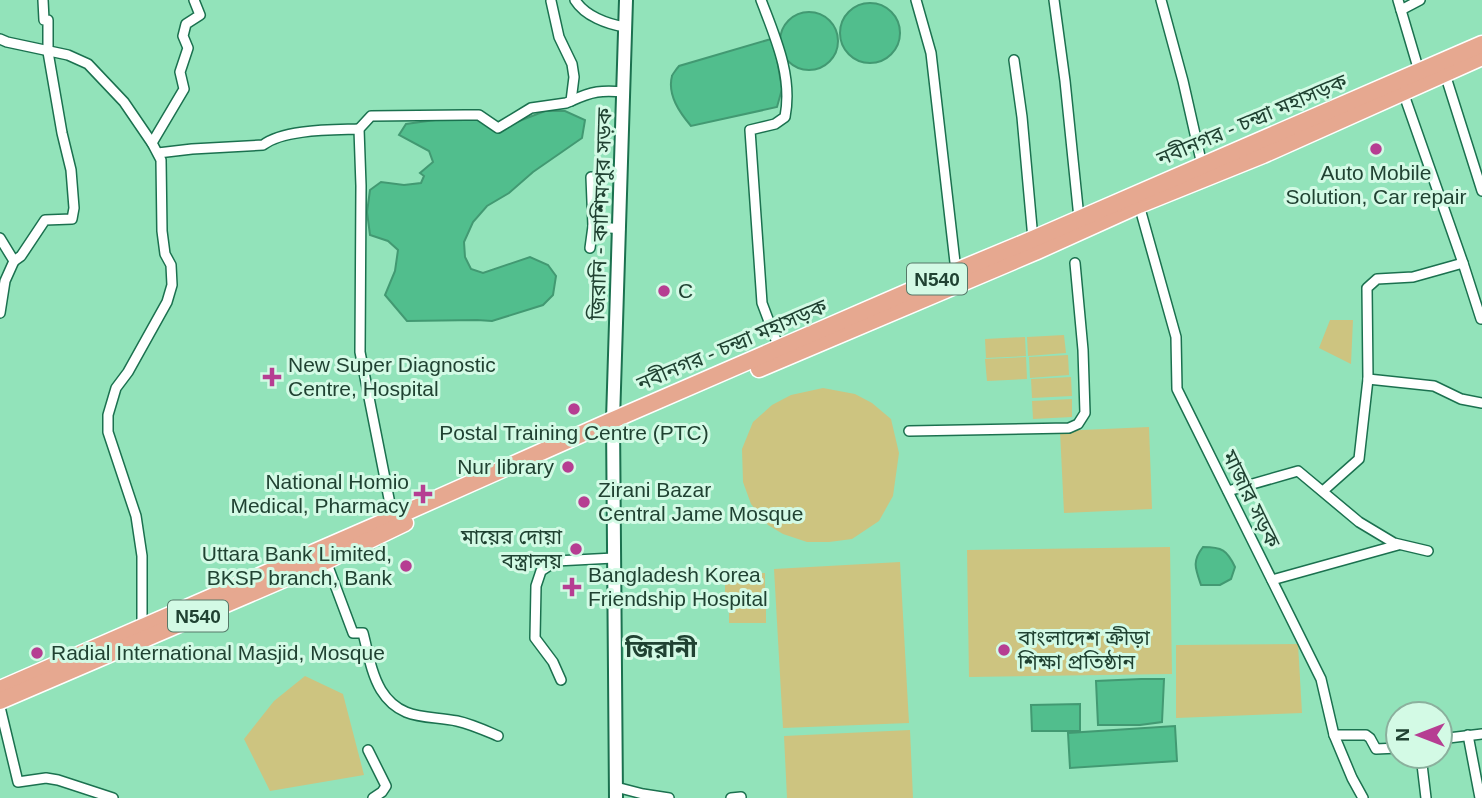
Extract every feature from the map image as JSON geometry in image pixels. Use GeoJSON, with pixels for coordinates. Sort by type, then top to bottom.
{"type":"FeatureCollection","features":[{"type":"Feature","properties":{"kind":"highway","name":"নবীনগর - চন্দ্রা মহাসড়ক"},"geometry":{"type":"LineString","coordinates":[[0,689],[142,626],[394,523],[779,348],[1482,44]]}},
{"type":"Feature","properties":{"kind":"highway","name":"নবীনগর - চন্দ্রা মহাসড়ক"},"geometry":{"type":"LineString","coordinates":[[613,425],[1035,253],[1139,205],[1263,155],[1482,57]]}},
{"type":"Feature","properties":{"kind":"highway","name":"নবীনগর - চন্দ্রা মহাসড়ক"},"geometry":{"type":"LineString","coordinates":[[0,701],[326,561],[394,523]]}},
{"type":"Feature","properties":{"kind":"street"},"geometry":{"type":"LineString","coordinates":[[0,313],[5,281],[14,261],[21,256],[45,220],[72,219],[74,208],[71,170],[48,52],[48,20],[44,20],[43,0]]}},
{"type":"Feature","properties":{"kind":"street"},"geometry":{"type":"LineString","coordinates":[[152,143],[184,89],[180,72],[188,48],[183,36],[186,24],[200,15],[194,0]]}},
{"type":"Feature","properties":{"kind":"street"},"geometry":{"type":"LineString","coordinates":[[575,0],[580,7],[605,23],[625,27]]}},
{"type":"Feature","properties":{"kind":"street","name":"জিরানি - কাশিমপুর সড়ক"},"geometry":{"type":"LineString","coordinates":[[616,793],[613,425],[626,0]]}},
{"type":"Feature","properties":{"kind":"street"},"geometry":{"type":"LineString","coordinates":[[761,0],[782,57],[788,102],[785,117],[775,124],[750,130],[762,303],[779,348]]}},
{"type":"Feature","properties":{"kind":"street"},"geometry":{"type":"LineString","coordinates":[[916,0],[931,53],[956,271]]}},
{"type":"Feature","properties":{"kind":"street"},"geometry":{"type":"LineString","coordinates":[[1054,0],[1079,218]]}},
{"type":"Feature","properties":{"kind":"street"},"geometry":{"type":"LineString","coordinates":[[1161,0],[1202,165]]}},
{"type":"Feature","properties":{"kind":"street"},"geometry":{"type":"LineString","coordinates":[[1398,0],[1419,71]]}},
{"type":"Feature","properties":{"kind":"street"},"geometry":{"type":"LineString","coordinates":[[1401,10],[1420,0]]}},
{"type":"Feature","properties":{"kind":"street"},"geometry":{"type":"LineString","coordinates":[[551,1],[559,37],[572,64],[574,77],[571,100]]}},
{"type":"Feature","properties":{"kind":"street"},"geometry":{"type":"LineString","coordinates":[[0,39],[7,43],[68,55],[88,64],[124,102],[161,160],[162,231],[165,254],[171,265],[172,285],[167,302],[128,372],[116,388],[108,415],[108,432],[136,516],[142,556],[142,626]]}},
{"type":"Feature","properties":{"kind":"street"},"geometry":{"type":"LineString","coordinates":[[1014,60],[1033,239]]}},
{"type":"Feature","properties":{"kind":"street"},"geometry":{"type":"LineString","coordinates":[[1445,74],[1482,191]]}},
{"type":"Feature","properties":{"kind":"street"},"geometry":{"type":"LineString","coordinates":[[158,153],[262,145],[286,134],[359,129],[371,116],[479,115],[498,128],[531,108],[566,103],[587,93],[603,90],[624,92]]}},
{"type":"Feature","properties":{"kind":"street"},"geometry":{"type":"LineString","coordinates":[[1403,92],[1480,319]]}},
{"type":"Feature","properties":{"kind":"street"},"geometry":{"type":"LineString","coordinates":[[359,129],[360,352],[394,523]]}},
{"type":"Feature","properties":{"kind":"street"},"geometry":{"type":"LineString","coordinates":[[590,248],[593,226],[591,177]]}},
{"type":"Feature","properties":{"kind":"street","name":"মাজার সড়ক"},"geometry":{"type":"LineString","coordinates":[[1139,205],[1176,337],[1177,389],[1321,679],[1334,735],[1363,798]]}},
{"type":"Feature","properties":{"kind":"street"},"geometry":{"type":"LineString","coordinates":[[593,226],[620,229]]}},
{"type":"Feature","properties":{"kind":"street"},"geometry":{"type":"LineString","coordinates":[[0,238],[14,261]]}},
{"type":"Feature","properties":{"kind":"street"},"geometry":{"type":"LineString","coordinates":[[909,431],[1069,428],[1078,424],[1085,413],[1083,350],[1075,263]]}},
{"type":"Feature","properties":{"kind":"street"},"geometry":{"type":"LineString","coordinates":[[1323,491],[1359,459],[1368,379],[1367,288],[1377,279],[1413,276],[1463,263]]}},
{"type":"Feature","properties":{"kind":"street"},"geometry":{"type":"LineString","coordinates":[[1368,379],[1434,386],[1461,399],[1482,402]]}},
{"type":"Feature","properties":{"kind":"street"},"geometry":{"type":"LineString","coordinates":[[1227,491],[1298,471],[1359,522],[1394,543],[1428,551]]}},
{"type":"Feature","properties":{"kind":"street"},"geometry":{"type":"LineString","coordinates":[[1272,580],[1401,544]]}},
{"type":"Feature","properties":{"kind":"street"},"geometry":{"type":"LineString","coordinates":[[561,680],[553,662],[535,638],[536,586],[541,571],[556,561],[614,558]]}},
{"type":"Feature","properties":{"kind":"street"},"geometry":{"type":"LineString","coordinates":[[326,561],[353,633],[363,633],[375,678],[391,702],[413,716],[469,724],[498,736]]}},
{"type":"Feature","properties":{"kind":"street"},"geometry":{"type":"LineString","coordinates":[[0,707],[18,782],[46,778],[58,780],[113,798]]}},
{"type":"Feature","properties":{"kind":"street"},"geometry":{"type":"LineString","coordinates":[[1334,735],[1362,734],[1370,737],[1376,749],[1384,749]]}},
{"type":"Feature","properties":{"kind":"street"},"geometry":{"type":"LineString","coordinates":[[1454,736],[1482,734]]}},
{"type":"Feature","properties":{"kind":"street"},"geometry":{"type":"LineString","coordinates":[[1468,735],[1480,798]]}},
{"type":"Feature","properties":{"kind":"street"},"geometry":{"type":"LineString","coordinates":[[368,750],[386,786],[373,798]]}},
{"type":"Feature","properties":{"kind":"street"},"geometry":{"type":"LineString","coordinates":[[1423,770],[1426,798]]}},
{"type":"Feature","properties":{"kind":"street"},"geometry":{"type":"LineString","coordinates":[[616,793],[669,798]]}},
{"type":"Feature","properties":{"kind":"shaded area"},"geometry":{"type":"Polygon","coordinates":[[[864,3],[876,3],[895,16],[900,33],[898,45],[887,58],[876,63],[864,63],[845,50],[840,39],[840,27],[853,8],[864,3]]]}},
{"type":"Feature","properties":{"kind":"shaded area"},"geometry":{"type":"Polygon","coordinates":[[[809,12],[820,14],[833,25],[838,41],[836,52],[825,65],[809,70],[798,68],[785,57],[780,41],[782,30],[793,17],[809,12]]]}},
{"type":"Feature","properties":{"kind":"shaded area"},"geometry":{"type":"Polygon","coordinates":[[[771,39],[782,89],[777,107],[691,126],[679,109],[671,90],[672,76],[679,66],[771,39]]]}},
{"type":"Feature","properties":{"kind":"shaded area"},"geometry":{"type":"Polygon","coordinates":[[[545,111],[565,111],[585,120],[582,138],[533,172],[509,193],[487,206],[473,222],[464,242],[465,257],[471,269],[483,273],[530,257],[548,265],[556,276],[553,295],[543,305],[492,321],[407,321],[385,295],[395,271],[398,250],[388,241],[370,235],[367,212],[370,190],[381,182],[404,185],[421,183],[424,176],[420,173],[433,162],[429,151],[399,135],[406,124],[474,118],[497,131],[545,111]]]}},
{"type":"Feature","properties":{"kind":"shaded area"},"geometry":{"type":"Polygon","coordinates":[[[1330,320],[1353,320],[1351,364],[1319,348],[1330,320]]]}},
{"type":"Feature","properties":{"kind":"shaded area"},"geometry":{"type":"Polygon","coordinates":[[[1064,335],[1066,353],[1028,356],[1027,337],[1064,335]]]}},
{"type":"Feature","properties":{"kind":"shaded area"},"geometry":{"type":"Polygon","coordinates":[[[1025,337],[1026,356],[986,358],[985,339],[1025,337]]]}},
{"type":"Feature","properties":{"kind":"shaded area"},"geometry":{"type":"Polygon","coordinates":[[[1068,355],[1069,375],[1030,378],[1029,357],[1068,355]]]}},
{"type":"Feature","properties":{"kind":"shaded area"},"geometry":{"type":"Polygon","coordinates":[[[1026,357],[1027,379],[987,381],[985,359],[1026,357]]]}},
{"type":"Feature","properties":{"kind":"shaded area"},"geometry":{"type":"Polygon","coordinates":[[[1071,377],[1072,396],[1032,398],[1031,379],[1071,377]]]}},
{"type":"Feature","properties":{"kind":"shaded area"},"geometry":{"type":"Polygon","coordinates":[[[823,388],[855,394],[872,403],[891,419],[899,453],[893,496],[879,521],[852,539],[807,542],[783,534],[768,525],[751,504],[743,482],[742,449],[753,422],[772,405],[791,395],[823,388]]]}},
{"type":"Feature","properties":{"kind":"shaded area"},"geometry":{"type":"Polygon","coordinates":[[[1072,399],[1072,417],[1033,419],[1032,401],[1072,399]]]}},
{"type":"Feature","properties":{"kind":"shaded area"},"geometry":{"type":"Polygon","coordinates":[[[1149,427],[1152,509],[1064,513],[1060,431],[1149,427]]]}},
{"type":"Feature","properties":{"kind":"shaded area"},"geometry":{"type":"Polygon","coordinates":[[[1170,547],[1172,674],[969,677],[967,550],[1170,547]]]}},
{"type":"Feature","properties":{"kind":"shaded area"},"geometry":{"type":"Polygon","coordinates":[[[1203,547],[1219,549],[1226,553],[1235,567],[1231,579],[1220,585],[1201,585],[1196,565],[1197,556],[1203,547]]]}},
{"type":"Feature","properties":{"kind":"shaded area"},"geometry":{"type":"Polygon","coordinates":[[[900,562],[909,723],[783,728],[774,569],[900,562]]]}},
{"type":"Feature","properties":{"kind":"shaded area"},"geometry":{"type":"Polygon","coordinates":[[[725,573],[765,573],[765,594],[725,594],[725,573]]]}},
{"type":"Feature","properties":{"kind":"shaded area"},"geometry":{"type":"Polygon","coordinates":[[[729,601],[766,601],[766,623],[729,623],[729,601]]]}},
{"type":"Feature","properties":{"kind":"shaded area"},"geometry":{"type":"Polygon","coordinates":[[[1298,644],[1302,713],[1176,718],[1176,645],[1298,644]]]}},
{"type":"Feature","properties":{"kind":"shaded area"},"geometry":{"type":"Polygon","coordinates":[[[305,676],[343,694],[364,775],[270,791],[244,739],[274,701],[305,676]]]}},
{"type":"Feature","properties":{"kind":"shaded area"},"geometry":{"type":"Polygon","coordinates":[[[1164,679],[1162,722],[1098,725],[1096,681],[1164,679]]]}},
{"type":"Feature","properties":{"kind":"shaded area"},"geometry":{"type":"Polygon","coordinates":[[[1080,704],[1080,731],[1032,731],[1031,705],[1080,704]]]}},
{"type":"Feature","properties":{"kind":"shaded area"},"geometry":{"type":"Polygon","coordinates":[[[1175,726],[1177,761],[1070,768],[1068,733],[1175,726]]]}},
{"type":"Feature","properties":{"kind":"shaded area"},"geometry":{"type":"Polygon","coordinates":[[[910,730],[913,798],[787,798],[784,736],[910,730]]]}},
{"type":"Feature","properties":{"kind":"place","name":"Auto Mobile Solution, Car repair"},"geometry":{"type":"Point","coordinates":[1376,149]}},
{"type":"Feature","properties":{"kind":"place","name":"C"},"geometry":{"type":"Point","coordinates":[664,291]}},
{"type":"Feature","properties":{"kind":"place","name":"New Super Diagnostic Centre, Hospital"},"geometry":{"type":"Point","coordinates":[272,377]}},
{"type":"Feature","properties":{"kind":"place","name":"Postal Training Centre (PTC)"},"geometry":{"type":"Point","coordinates":[574,409]}},
{"type":"Feature","properties":{"kind":"place","name":"Nur library"},"geometry":{"type":"Point","coordinates":[568,467]}},
{"type":"Feature","properties":{"kind":"place","name":"National Homio Medical, Pharmacy"},"geometry":{"type":"Point","coordinates":[423,494]}},
{"type":"Feature","properties":{"kind":"place","name":"Zirani Bazar Central Jame Mosque"},"geometry":{"type":"Point","coordinates":[584,502]}},
{"type":"Feature","properties":{"kind":"place","name":"মায়ের দোয়া বস্ত্রালয়"},"geometry":{"type":"Point","coordinates":[576,549]}},
{"type":"Feature","properties":{"kind":"place","name":"Uttara Bank Limited, BKSP branch, Bank"},"geometry":{"type":"Point","coordinates":[406,566]}},
{"type":"Feature","properties":{"kind":"place","name":"Bangladesh Korea Friendship Hospital"},"geometry":{"type":"Point","coordinates":[572,587]}},
{"type":"Feature","properties":{"kind":"place","name":"বাংলাদেশ ক্রীড়া শিক্ষা প্রতিষ্ঠান"},"geometry":{"type":"Point","coordinates":[1004,650]}},
{"type":"Feature","properties":{"kind":"place","name":"Radial International Masjid, Mosque"},"geometry":{"type":"Point","coordinates":[37,653]}},
{"type":"Feature","properties":{"kind":"district","name":"জিরানী"},"geometry":{"type":"Point","coordinates":[661,649]}}]}
